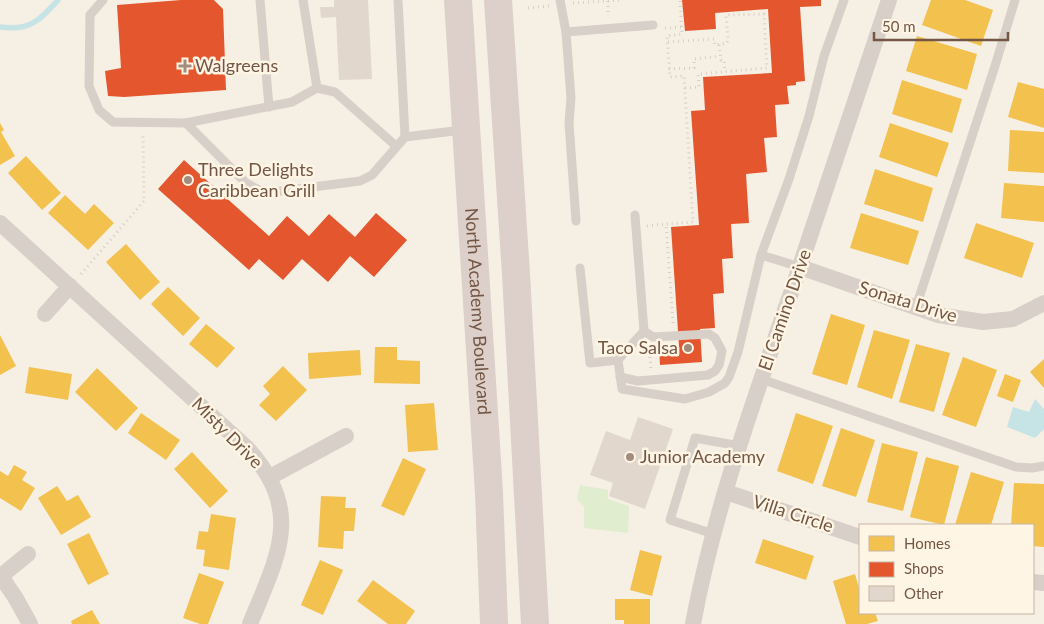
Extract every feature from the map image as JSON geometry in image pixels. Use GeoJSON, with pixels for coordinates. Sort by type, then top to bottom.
{"type":"FeatureCollection","features":[{"type":"Feature","properties":{"kind":"highway","name":"North Academy Boulevard"},"geometry":{"type":"LineString","coordinates":[[458,0],[489,493],[494,624]]}},
{"type":"Feature","properties":{"kind":"highway"},"geometry":{"type":"LineString","coordinates":[[498,0],[535,624]]}},
{"type":"Feature","properties":{"kind":"street","name":"El Camino Drive"},"geometry":{"type":"LineString","coordinates":[[696,624],[714,534],[740,446],[887,0]]}},
{"type":"Feature","properties":{"kind":"street","name":"Misty Drive"},"geometry":{"type":"LineString","coordinates":[[0,223],[248,449],[262,464],[278,497],[281,516],[281,536],[277,558],[250,624]]}},
{"type":"Feature","properties":{"kind":"street","name":"Sonata Drive"},"geometry":{"type":"LineString","coordinates":[[800,267],[938,315],[983,322],[1013,319],[1044,303]]}},
{"type":"Feature","properties":{"kind":"street"},"geometry":{"type":"LineString","coordinates":[[45,314],[70,286]]}},
{"type":"Feature","properties":{"kind":"street"},"geometry":{"type":"LineString","coordinates":[[270,478],[346,436]]}},
{"type":"Feature","properties":{"kind":"street","name":"Villa Circle"},"geometry":{"type":"LineString","coordinates":[[726,492],[859,537]]}},
{"type":"Feature","properties":{"kind":"street"},"geometry":{"type":"LineString","coordinates":[[28,554],[0,576],[16,596],[30,624]]}},
{"type":"Feature","properties":{"kind":"lane"},"geometry":{"type":"LineString","coordinates":[[103,0],[90,15],[89,86],[99,110],[113,122],[186,123],[292,102],[317,88],[335,92],[396,146]]}},
{"type":"Feature","properties":{"kind":"lane"},"geometry":{"type":"LineString","coordinates":[[260,0],[269,106]]}},
{"type":"Feature","properties":{"kind":"lane"},"geometry":{"type":"LineString","coordinates":[[303,0],[317,88]]}},
{"type":"Feature","properties":{"kind":"lane"},"geometry":{"type":"LineString","coordinates":[[398,0],[405,137]]}},
{"type":"Feature","properties":{"kind":"lane"},"geometry":{"type":"LineString","coordinates":[[618,360],[622,389],[685,399],[709,392],[729,378],[738,352],[761,256],[790,179],[810,116],[824,56],[844,0]]}},
{"type":"Feature","properties":{"kind":"lane"},"geometry":{"type":"LineString","coordinates":[[916,307],[1015,0]]}},
{"type":"Feature","properties":{"kind":"lane"},"geometry":{"type":"LineString","coordinates":[[560,2],[566,32],[572,98],[569,123],[576,221]]}},
{"type":"Feature","properties":{"kind":"lane"},"geometry":{"type":"LineString","coordinates":[[566,32],[653,25]]}},
{"type":"Feature","properties":{"kind":"lane"},"geometry":{"type":"LineString","coordinates":[[186,123],[246,183],[265,193],[360,181],[372,175],[405,137],[465,130]]}},
{"type":"Feature","properties":{"kind":"lane"},"geometry":{"type":"LineString","coordinates":[[580,268],[590,363],[618,360],[644,332],[635,215]]}},
{"type":"Feature","properties":{"kind":"lane"},"geometry":{"type":"LineString","coordinates":[[761,256],[800,267]]}},
{"type":"Feature","properties":{"kind":"lane"},"geometry":{"type":"LineString","coordinates":[[620,377],[638,381],[700,376],[715,371],[719,365],[722,351],[715,338],[709,334],[653,337],[644,332]]}},
{"type":"Feature","properties":{"kind":"lane"},"geometry":{"type":"LineString","coordinates":[[761,378],[1016,467],[1032,468],[1044,466]]}},
{"type":"Feature","properties":{"kind":"lane"},"geometry":{"type":"LineString","coordinates":[[714,534],[670,520],[695,438],[740,446]]}},
{"type":"Feature","properties":{"kind":"path"},"geometry":{"type":"LineString","coordinates":[[528,8],[560,2],[622,0]]}},
{"type":"Feature","properties":{"kind":"path"},"geometry":{"type":"LineString","coordinates":[[680,0],[683,41]]}},
{"type":"Feature","properties":{"kind":"path"},"geometry":{"type":"LineString","coordinates":[[668,42],[714,39],[715,45],[727,43],[726,15],[764,14],[767,68],[698,74],[699,87],[685,88]]}},
{"type":"Feature","properties":{"kind":"path"},"geometry":{"type":"LineString","coordinates":[[636,228],[693,222],[684,76],[670,77],[667,36],[682,34]]}},
{"type":"Feature","properties":{"kind":"path"},"geometry":{"type":"LineString","coordinates":[[719,45],[721,60],[724,60],[725,72]]}},
{"type":"Feature","properties":{"kind":"path"},"geometry":{"type":"LineString","coordinates":[[670,70],[694,68],[694,59],[720,56]]}},
{"type":"Feature","properties":{"kind":"path"},"geometry":{"type":"LineString","coordinates":[[81,274],[144,201],[143,123]]}},
{"type":"Feature","properties":{"kind":"path"},"geometry":{"type":"LineString","coordinates":[[666,224],[674,336]]}},
{"type":"Feature","properties":{"kind":"path"},"geometry":{"type":"LineString","coordinates":[[649,344],[651,374]]}},
{"type":"Feature","properties":{"kind":"green space"},"geometry":{"type":"Polygon","coordinates":[[[580,485],[608,490],[608,499],[629,506],[628,533],[584,528],[584,507],[577,499],[580,485]]]}},
{"type":"Feature","properties":{"kind":"water"},"geometry":{"type":"Polygon","coordinates":[[[1035,399],[1044,409],[1044,429],[1035,438],[1007,427],[1013,407],[1029,412],[1035,399]]]}},
{"type":"Feature","properties":{"kind":"building: Homes"},"geometry":{"type":"Polygon","coordinates":[[[931,0],[965,0],[993,10],[981,46],[922,25],[931,0]]]}},
{"type":"Feature","properties":{"kind":"building: Homes"},"geometry":{"type":"Polygon","coordinates":[[[917,36],[977,54],[967,90],[906,71],[917,36]]]}},
{"type":"Feature","properties":{"kind":"building: Homes"},"geometry":{"type":"Polygon","coordinates":[[[902,80],[962,99],[952,133],[892,114],[902,80]]]}},
{"type":"Feature","properties":{"kind":"building: Homes"},"geometry":{"type":"Polygon","coordinates":[[[1018,82],[1044,89],[1044,128],[1008,117],[1018,82]]]}},
{"type":"Feature","properties":{"kind":"building: Homes"},"geometry":{"type":"Polygon","coordinates":[[[0,123],[4,130],[1,132],[15,156],[0,165],[0,123]]]}},
{"type":"Feature","properties":{"kind":"building: Homes"},"geometry":{"type":"Polygon","coordinates":[[[890,123],[949,143],[937,177],[879,157],[890,123]]]}},
{"type":"Feature","properties":{"kind":"building: Homes"},"geometry":{"type":"Polygon","coordinates":[[[1010,130],[1044,132],[1044,173],[1008,171],[1010,130]]]}},
{"type":"Feature","properties":{"kind":"building: Homes"},"geometry":{"type":"Polygon","coordinates":[[[26,156],[61,193],[42,210],[8,173],[26,156]]]}},
{"type":"Feature","properties":{"kind":"building: Homes"},"geometry":{"type":"Polygon","coordinates":[[[875,169],[933,188],[923,222],[864,204],[875,169]]]}},
{"type":"Feature","properties":{"kind":"building: Homes"},"geometry":{"type":"Polygon","coordinates":[[[1004,183],[1044,186],[1044,222],[1001,218],[1004,183]]]}},
{"type":"Feature","properties":{"kind":"building: Homes"},"geometry":{"type":"Polygon","coordinates":[[[65,195],[85,214],[94,204],[114,223],[88,250],[48,213],[65,195]]]}},
{"type":"Feature","properties":{"kind":"building: Homes"},"geometry":{"type":"Polygon","coordinates":[[[861,213],[919,231],[908,265],[850,248],[861,213]]]}},
{"type":"Feature","properties":{"kind":"building: Homes"},"geometry":{"type":"Polygon","coordinates":[[[976,223],[1034,243],[1022,278],[964,258],[976,223]]]}},
{"type":"Feature","properties":{"kind":"building: Homes"},"geometry":{"type":"Polygon","coordinates":[[[126,244],[160,282],[140,300],[106,262],[126,244]]]}},
{"type":"Feature","properties":{"kind":"building: Homes"},"geometry":{"type":"Polygon","coordinates":[[[168,287],[200,318],[183,336],[151,304],[168,287]]]}},
{"type":"Feature","properties":{"kind":"building: Homes"},"geometry":{"type":"Polygon","coordinates":[[[831,314],[865,325],[847,385],[812,374],[831,314]]]}},
{"type":"Feature","properties":{"kind":"building: Homes"},"geometry":{"type":"Polygon","coordinates":[[[206,324],[235,348],[217,368],[189,344],[206,324]]]}},
{"type":"Feature","properties":{"kind":"building: Homes"},"geometry":{"type":"Polygon","coordinates":[[[874,330],[910,340],[892,399],[857,387],[874,330]]]}},
{"type":"Feature","properties":{"kind":"building: Homes"},"geometry":{"type":"Polygon","coordinates":[[[0,335],[16,366],[0,375],[0,335]]]}},
{"type":"Feature","properties":{"kind":"building: Homes"},"geometry":{"type":"Polygon","coordinates":[[[916,344],[950,353],[934,412],[899,402],[916,344]]]}},
{"type":"Feature","properties":{"kind":"building: Homes"},"geometry":{"type":"Polygon","coordinates":[[[375,347],[397,347],[397,360],[420,361],[420,384],[374,383],[375,347]]]}},
{"type":"Feature","properties":{"kind":"building: Homes"},"geometry":{"type":"Polygon","coordinates":[[[360,350],[361,375],[309,379],[308,353],[360,350]]]}},
{"type":"Feature","properties":{"kind":"building: Homes"},"geometry":{"type":"Polygon","coordinates":[[[963,357],[997,370],[976,427],[942,415],[963,357]]]}},
{"type":"Feature","properties":{"kind":"building: Homes"},"geometry":{"type":"Polygon","coordinates":[[[1044,359],[1044,388],[1030,372],[1044,359]]]}},
{"type":"Feature","properties":{"kind":"building: Homes"},"geometry":{"type":"Polygon","coordinates":[[[283,366],[307,390],[276,421],[259,405],[270,394],[263,386],[283,366]]]}},
{"type":"Feature","properties":{"kind":"building: Homes"},"geometry":{"type":"Polygon","coordinates":[[[29,367],[72,374],[68,400],[25,393],[29,367]]]}},
{"type":"Feature","properties":{"kind":"building: Homes"},"geometry":{"type":"Polygon","coordinates":[[[97,368],[138,408],[116,431],[75,392],[97,368]]]}},
{"type":"Feature","properties":{"kind":"building: Homes"},"geometry":{"type":"Polygon","coordinates":[[[1005,374],[1021,380],[1013,402],[997,396],[1005,374]]]}},
{"type":"Feature","properties":{"kind":"building: Homes"},"geometry":{"type":"Polygon","coordinates":[[[434,403],[438,450],[408,452],[405,405],[434,403]]]}},
{"type":"Feature","properties":{"kind":"building: Homes"},"geometry":{"type":"Polygon","coordinates":[[[141,413],[180,440],[166,460],[128,433],[141,413]]]}},
{"type":"Feature","properties":{"kind":"building: Homes"},"geometry":{"type":"Polygon","coordinates":[[[796,413],[833,426],[813,484],[777,471],[796,413]]]}},
{"type":"Feature","properties":{"kind":"building: Homes"},"geometry":{"type":"Polygon","coordinates":[[[841,428],[875,440],[856,497],[822,486],[841,428]]]}},
{"type":"Feature","properties":{"kind":"building: Homes"},"geometry":{"type":"Polygon","coordinates":[[[882,443],[918,452],[903,511],[867,502],[882,443]]]}},
{"type":"Feature","properties":{"kind":"building: Homes"},"geometry":{"type":"Polygon","coordinates":[[[192,452],[228,491],[210,508],[174,469],[192,452]]]}},
{"type":"Feature","properties":{"kind":"building: Homes"},"geometry":{"type":"Polygon","coordinates":[[[926,457],[959,466],[944,524],[910,517],[926,457]]]}},
{"type":"Feature","properties":{"kind":"building: Homes"},"geometry":{"type":"Polygon","coordinates":[[[403,458],[426,469],[404,516],[381,506],[403,458]]]}},
{"type":"Feature","properties":{"kind":"building: Homes"},"geometry":{"type":"Polygon","coordinates":[[[14,465],[27,472],[22,480],[35,488],[21,511],[0,498],[0,471],[8,476],[14,465]]]}},
{"type":"Feature","properties":{"kind":"building: Homes"},"geometry":{"type":"Polygon","coordinates":[[[971,472],[1004,482],[991,524],[955,524],[971,472]]]}},
{"type":"Feature","properties":{"kind":"building: Homes"},"geometry":{"type":"Polygon","coordinates":[[[1014,483],[1044,484],[1044,547],[1034,546],[1034,524],[1011,524],[1014,483]]]}},
{"type":"Feature","properties":{"kind":"building: Homes"},"geometry":{"type":"Polygon","coordinates":[[[57,486],[67,501],[78,495],[91,517],[61,535],[38,498],[57,486]]]}},
{"type":"Feature","properties":{"kind":"building: Homes"},"geometry":{"type":"Polygon","coordinates":[[[321,496],[346,497],[345,508],[356,508],[354,531],[344,531],[343,549],[318,547],[321,496]]]}},
{"type":"Feature","properties":{"kind":"building: Homes"},"geometry":{"type":"Polygon","coordinates":[[[211,514],[236,518],[229,570],[203,566],[205,550],[196,549],[199,531],[208,532],[211,514]]]}},
{"type":"Feature","properties":{"kind":"building: Homes"},"geometry":{"type":"Polygon","coordinates":[[[89,533],[109,574],[88,585],[67,544],[89,533]]]}},
{"type":"Feature","properties":{"kind":"building: Homes"},"geometry":{"type":"Polygon","coordinates":[[[763,539],[814,556],[806,580],[755,563],[763,539]]]}},
{"type":"Feature","properties":{"kind":"building: Homes"},"geometry":{"type":"Polygon","coordinates":[[[640,550],[662,556],[652,596],[630,590],[640,550]]]}},
{"type":"Feature","properties":{"kind":"building: Homes"},"geometry":{"type":"Polygon","coordinates":[[[320,560],[343,570],[323,615],[301,605],[320,560]]]}},
{"type":"Feature","properties":{"kind":"building: Homes"},"geometry":{"type":"Polygon","coordinates":[[[199,573],[224,582],[208,624],[200,624],[183,618],[199,573]]]}},
{"type":"Feature","properties":{"kind":"building: Homes"},"geometry":{"type":"Polygon","coordinates":[[[855,574],[859,588],[859,614],[875,614],[878,621],[867,624],[846,624],[833,581],[855,574]]]}},
{"type":"Feature","properties":{"kind":"building: Homes"},"geometry":{"type":"Polygon","coordinates":[[[373,580],[415,611],[406,624],[388,624],[357,601],[373,580]]]}},
{"type":"Feature","properties":{"kind":"building: Homes"},"geometry":{"type":"Polygon","coordinates":[[[615,599],[650,599],[650,624],[624,624],[624,620],[615,620],[615,599]]]}},
{"type":"Feature","properties":{"kind":"building: Homes"},"geometry":{"type":"Polygon","coordinates":[[[92,610],[100,624],[72,624],[71,621],[92,610]]]}},
{"type":"Feature","properties":{"kind":"building: Shops","name":"Walgreens"},"geometry":{"type":"Polygon","coordinates":[[[181,0],[214,0],[223,9],[226,90],[124,97],[108,96],[105,71],[121,68],[117,5],[181,0]]]}},
{"type":"Feature","properties":{"kind":"building: Shops"},"geometry":{"type":"Polygon","coordinates":[[[682,0],[821,0],[821,6],[800,7],[805,81],[787,86],[789,104],[775,105],[777,137],[764,138],[767,172],[746,174],[749,223],[731,224],[733,258],[722,259],[724,293],[713,294],[715,328],[700,329],[702,362],[660,365],[659,347],[679,346],[671,227],[699,225],[691,111],[705,110],[703,77],[772,73],[768,9],[715,13],[716,29],[685,31],[682,0]]]}},
{"type":"Feature","properties":{"kind":"building: Shops"},"geometry":{"type":"Polygon","coordinates":[[[184,160],[269,236],[287,216],[309,236],[329,214],[355,237],[376,213],[407,240],[374,277],[350,256],[328,282],[302,259],[283,280],[259,259],[249,270],[158,189],[184,160]]]}},
{"type":"Feature","properties":{"kind":"building: Other"},"geometry":{"type":"Polygon","coordinates":[[[334,0],[368,0],[372,79],[339,80],[336,17],[321,18],[320,7],[334,7],[334,0]]]}},
{"type":"Feature","properties":{"kind":"building: Other","name":"Junior Academy"},"geometry":{"type":"Polygon","coordinates":[[[638,417],[673,429],[645,509],[609,496],[613,483],[590,475],[606,431],[630,440],[638,417]]]}},
{"type":"Feature","properties":{"kind":"waterway"},"geometry":{"type":"LineString","coordinates":[[0,27],[27,26],[45,14],[58,0]]}},
{"type":"Feature","properties":{"kind":"place","name":"Walgreens"},"geometry":{"type":"Point","coordinates":[185,66]}},
{"type":"Feature","properties":{"kind":"place","name":"Three Delights Caribbean Grill"},"geometry":{"type":"Point","coordinates":[188,180]}},
{"type":"Feature","properties":{"kind":"place","name":"Taco Salsa"},"geometry":{"type":"Point","coordinates":[688,348]}},
{"type":"Feature","properties":{"kind":"place","name":"Junior Academy"},"geometry":{"type":"Point","coordinates":[630,457]}}]}
